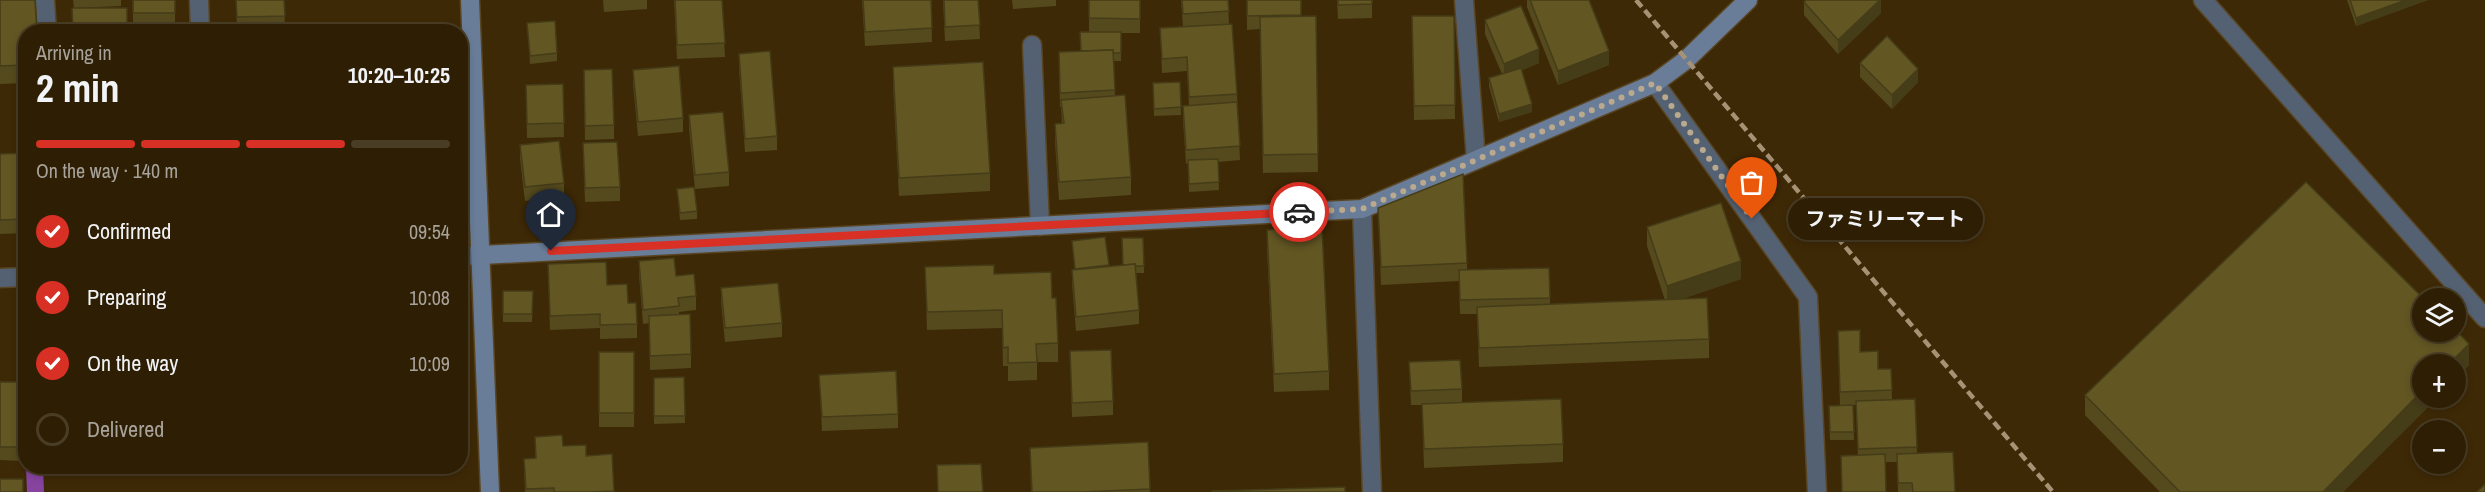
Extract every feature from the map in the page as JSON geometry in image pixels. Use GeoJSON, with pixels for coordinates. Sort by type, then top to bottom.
{"type":"FeatureCollection","features":[{"type":"Feature","properties":{"kind":"street"},"geometry":{"type":"LineString","coordinates":[[45,0],[46,24]]}},
{"type":"Feature","properties":{"kind":"street"},"geometry":{"type":"LineString","coordinates":[[199,0],[200,24]]}},
{"type":"Feature","properties":{"kind":"street"},"geometry":{"type":"LineString","coordinates":[[470,0],[490,492]]}},
{"type":"Feature","properties":{"kind":"street"},"geometry":{"type":"LineString","coordinates":[[1464,0],[1476,160]]}},
{"type":"Feature","properties":{"kind":"street"},"geometry":{"type":"LineString","coordinates":[[468,256],[1362,209],[1655,83],[1686,60],[1748,0]]}},
{"type":"Feature","properties":{"kind":"street"},"geometry":{"type":"LineString","coordinates":[[2203,0],[2485,318]]}},
{"type":"Feature","properties":{"kind":"street"},"geometry":{"type":"LineString","coordinates":[[1032,45],[1040,226]]}},
{"type":"Feature","properties":{"kind":"street"},"geometry":{"type":"LineString","coordinates":[[1655,83],[1808,297],[1816,492]]}},
{"type":"Feature","properties":{"kind":"street"},"geometry":{"type":"LineString","coordinates":[[1362,209],[1372,492]]}},
{"type":"Feature","properties":{"kind":"street"},"geometry":{"type":"LineString","coordinates":[[0,278],[18,277]]}},
{"type":"Feature","properties":{"kind":"shaded area"},"geometry":{"type":"Polygon","coordinates":[[[26,474],[43,474],[44,492],[27,492],[26,474]]]}},
{"type":"Feature","properties":{"kind":"building"},"geometry":{"type":"Polygon","coordinates":[[[0,0],[35,0],[36,24],[18,24],[18,65],[0,66],[0,0]]]}},
{"type":"Feature","properties":{"kind":"building"},"geometry":{"type":"Polygon","coordinates":[[[133,0],[175,0],[175,13],[133,13],[133,0]]]}},
{"type":"Feature","properties":{"kind":"building"},"geometry":{"type":"Polygon","coordinates":[[[236,0],[284,0],[285,16],[237,17],[236,0]]]}},
{"type":"Feature","properties":{"kind":"building"},"geometry":{"type":"Polygon","coordinates":[[[675,0],[722,0],[725,43],[677,45],[675,0]]]}},
{"type":"Feature","properties":{"kind":"building"},"geometry":{"type":"Polygon","coordinates":[[[863,0],[931,0],[932,28],[865,32],[863,0]]]}},
{"type":"Feature","properties":{"kind":"building"},"geometry":{"type":"Polygon","coordinates":[[[944,0],[978,0],[980,25],[945,27],[944,0]]]}},
{"type":"Feature","properties":{"kind":"building"},"geometry":{"type":"Polygon","coordinates":[[[1089,0],[1140,0],[1140,19],[1089,18],[1089,0]]]}},
{"type":"Feature","properties":{"kind":"building"},"geometry":{"type":"Polygon","coordinates":[[[1182,0],[1228,0],[1229,11],[1183,14],[1182,0]]]}},
{"type":"Feature","properties":{"kind":"building"},"geometry":{"type":"Polygon","coordinates":[[[1247,0],[1301,0],[1301,15],[1247,16],[1247,0]]]}},
{"type":"Feature","properties":{"kind":"building"},"geometry":{"type":"Polygon","coordinates":[[[1338,0],[1372,0],[1372,4],[1338,5],[1338,0]]]}},
{"type":"Feature","properties":{"kind":"building"},"geometry":{"type":"Polygon","coordinates":[[[1530,0],[1589,0],[1609,51],[1558,71],[1530,0]]]}},
{"type":"Feature","properties":{"kind":"building"},"geometry":{"type":"Polygon","coordinates":[[[1806,0],[1880,0],[1838,40],[1804,2],[1806,0]]]}},
{"type":"Feature","properties":{"kind":"building"},"geometry":{"type":"Polygon","coordinates":[[[2350,0],[2406,0],[2356,18],[2350,0]]]}},
{"type":"Feature","properties":{"kind":"building"},"geometry":{"type":"Polygon","coordinates":[[[1521,6],[1539,49],[1504,64],[1485,20],[1521,6]]]}},
{"type":"Feature","properties":{"kind":"building"},"geometry":{"type":"Polygon","coordinates":[[[72,8],[127,8],[127,24],[73,24],[72,8]]]}},
{"type":"Feature","properties":{"kind":"building"},"geometry":{"type":"Polygon","coordinates":[[[1316,16],[1318,154],[1263,155],[1260,17],[1316,16]]]}},
{"type":"Feature","properties":{"kind":"building"},"geometry":{"type":"Polygon","coordinates":[[[1412,16],[1454,16],[1455,105],[1414,106],[1412,16]]]}},
{"type":"Feature","properties":{"kind":"building"},"geometry":{"type":"Polygon","coordinates":[[[555,21],[557,53],[530,56],[527,23],[555,21]]]}},
{"type":"Feature","properties":{"kind":"building"},"geometry":{"type":"Polygon","coordinates":[[[1232,24],[1237,94],[1189,97],[1187,57],[1162,59],[1160,28],[1232,24]]]}},
{"type":"Feature","properties":{"kind":"building"},"geometry":{"type":"Polygon","coordinates":[[[1080,32],[1121,32],[1121,53],[1113,53],[1113,50],[1081,51],[1080,32]]]}},
{"type":"Feature","properties":{"kind":"building"},"geometry":{"type":"Polygon","coordinates":[[[1887,36],[1918,69],[1892,95],[1860,63],[1887,36]]]}},
{"type":"Feature","properties":{"kind":"building"},"geometry":{"type":"Polygon","coordinates":[[[1113,50],[1115,90],[1060,93],[1059,52],[1113,50]]]}},
{"type":"Feature","properties":{"kind":"building"},"geometry":{"type":"Polygon","coordinates":[[[770,51],[777,136],[745,139],[739,54],[770,51]]]}},
{"type":"Feature","properties":{"kind":"building"},"geometry":{"type":"Polygon","coordinates":[[[983,62],[990,173],[899,178],[893,67],[983,62]]]}},
{"type":"Feature","properties":{"kind":"building"},"geometry":{"type":"Polygon","coordinates":[[[679,66],[683,118],[638,122],[633,70],[679,66]]]}},
{"type":"Feature","properties":{"kind":"building"},"geometry":{"type":"Polygon","coordinates":[[[1521,68],[1532,104],[1499,114],[1489,78],[1521,68]]]}},
{"type":"Feature","properties":{"kind":"building"},"geometry":{"type":"Polygon","coordinates":[[[612,69],[614,125],[585,126],[584,70],[612,69]]]}},
{"type":"Feature","properties":{"kind":"building"},"geometry":{"type":"Polygon","coordinates":[[[1180,82],[1181,107],[1154,109],[1153,83],[1180,82]]]}},
{"type":"Feature","properties":{"kind":"building"},"geometry":{"type":"Polygon","coordinates":[[[563,84],[564,123],[527,124],[526,85],[563,84]]]}},
{"type":"Feature","properties":{"kind":"building"},"geometry":{"type":"Polygon","coordinates":[[[1125,95],[1131,177],[1059,182],[1055,124],[1064,123],[1061,100],[1125,95]]]}},
{"type":"Feature","properties":{"kind":"building"},"geometry":{"type":"Polygon","coordinates":[[[1237,102],[1240,146],[1186,150],[1183,106],[1237,102]]]}},
{"type":"Feature","properties":{"kind":"building"},"geometry":{"type":"Polygon","coordinates":[[[723,112],[729,172],[695,175],[689,115],[723,112]]]}},
{"type":"Feature","properties":{"kind":"building"},"geometry":{"type":"Polygon","coordinates":[[[559,141],[564,183],[525,187],[520,145],[559,141]]]}},
{"type":"Feature","properties":{"kind":"building"},"geometry":{"type":"Polygon","coordinates":[[[617,142],[620,187],[585,188],[583,143],[617,142]]]}},
{"type":"Feature","properties":{"kind":"building"},"geometry":{"type":"Polygon","coordinates":[[[18,153],[18,219],[0,220],[0,154],[18,153]]]}},
{"type":"Feature","properties":{"kind":"building"},"geometry":{"type":"Polygon","coordinates":[[[1218,159],[1219,182],[1189,184],[1188,160],[1218,159]]]}},
{"type":"Feature","properties":{"kind":"building"},"geometry":{"type":"Polygon","coordinates":[[[1463,174],[1467,263],[1381,267],[1378,208],[1463,174]]]}},
{"type":"Feature","properties":{"kind":"building"},"geometry":{"type":"Polygon","coordinates":[[[2306,182],[2413,288],[2412,342],[2466,341],[2469,344],[2459,354],[2412,354],[2412,401],[2323,492],[2180,492],[2085,395],[2306,182]]]}},
{"type":"Feature","properties":{"kind":"building"},"geometry":{"type":"Polygon","coordinates":[[[694,187],[697,211],[680,213],[677,189],[694,187]]]}},
{"type":"Feature","properties":{"kind":"building"},"geometry":{"type":"Polygon","coordinates":[[[1721,203],[1741,261],[1667,286],[1647,227],[1721,203]]]}},
{"type":"Feature","properties":{"kind":"building"},"geometry":{"type":"Polygon","coordinates":[[[1322,227],[1329,371],[1274,374],[1267,230],[1322,227]]]}},
{"type":"Feature","properties":{"kind":"building"},"geometry":{"type":"Polygon","coordinates":[[[1105,237],[1109,265],[1075,269],[1072,241],[1105,237]]]}},
{"type":"Feature","properties":{"kind":"building"},"geometry":{"type":"Polygon","coordinates":[[[1122,238],[1143,238],[1144,266],[1123,265],[1122,238]]]}},
{"type":"Feature","properties":{"kind":"building"},"geometry":{"type":"Polygon","coordinates":[[[674,258],[676,276],[694,274],[696,296],[678,298],[679,306],[643,310],[639,261],[674,258]]]}},
{"type":"Feature","properties":{"kind":"building"},"geometry":{"type":"Polygon","coordinates":[[[606,262],[607,285],[627,284],[628,303],[636,303],[637,324],[600,325],[600,314],[550,316],[548,264],[606,262]]]}},
{"type":"Feature","properties":{"kind":"building"},"geometry":{"type":"Polygon","coordinates":[[[1135,264],[1139,310],[1076,317],[1072,270],[1135,264]]]}},
{"type":"Feature","properties":{"kind":"building"},"geometry":{"type":"Polygon","coordinates":[[[994,265],[994,274],[1051,272],[1052,298],[1056,298],[1058,343],[1036,344],[1037,362],[1008,363],[1008,347],[1003,348],[1002,310],[927,312],[925,267],[994,265]]]}},
{"type":"Feature","properties":{"kind":"building"},"geometry":{"type":"Polygon","coordinates":[[[1549,268],[1550,298],[1460,300],[1459,270],[1549,268]]]}},
{"type":"Feature","properties":{"kind":"building"},"geometry":{"type":"Polygon","coordinates":[[[778,283],[782,323],[725,328],[721,288],[778,283]]]}},
{"type":"Feature","properties":{"kind":"building"},"geometry":{"type":"Polygon","coordinates":[[[503,291],[533,291],[532,314],[503,314],[503,291]]]}},
{"type":"Feature","properties":{"kind":"building"},"geometry":{"type":"Polygon","coordinates":[[[1707,298],[1709,339],[1479,348],[1477,307],[1707,298]]]}},
{"type":"Feature","properties":{"kind":"building"},"geometry":{"type":"Polygon","coordinates":[[[690,314],[691,354],[650,356],[649,316],[690,314]]]}},
{"type":"Feature","properties":{"kind":"building"},"geometry":{"type":"Polygon","coordinates":[[[1860,330],[1860,352],[1878,351],[1878,369],[1891,369],[1892,390],[1840,392],[1838,331],[1860,330]]]}},
{"type":"Feature","properties":{"kind":"building"},"geometry":{"type":"Polygon","coordinates":[[[1111,350],[1113,401],[1072,403],[1070,351],[1111,350]]]}},
{"type":"Feature","properties":{"kind":"building"},"geometry":{"type":"Polygon","coordinates":[[[599,352],[634,352],[634,413],[599,413],[599,352]]]}},
{"type":"Feature","properties":{"kind":"building"},"geometry":{"type":"Polygon","coordinates":[[[1460,360],[1462,389],[1411,391],[1409,362],[1460,360]]]}},
{"type":"Feature","properties":{"kind":"building"},"geometry":{"type":"Polygon","coordinates":[[[896,371],[898,414],[822,417],[819,375],[896,371]]]}},
{"type":"Feature","properties":{"kind":"building"},"geometry":{"type":"Polygon","coordinates":[[[684,377],[685,416],[654,416],[654,378],[684,377]]]}},
{"type":"Feature","properties":{"kind":"building"},"geometry":{"type":"Polygon","coordinates":[[[0,382],[18,382],[18,447],[0,447],[0,382]]]}},
{"type":"Feature","properties":{"kind":"building"},"geometry":{"type":"Polygon","coordinates":[[[1561,399],[1563,444],[1424,449],[1422,404],[1561,399]]]}},
{"type":"Feature","properties":{"kind":"building"},"geometry":{"type":"Polygon","coordinates":[[[1915,399],[1917,447],[1858,449],[1856,401],[1915,399]]]}},
{"type":"Feature","properties":{"kind":"building"},"geometry":{"type":"Polygon","coordinates":[[[1853,405],[1854,432],[1830,432],[1829,406],[1853,405]]]}},
{"type":"Feature","properties":{"kind":"building"},"geometry":{"type":"Polygon","coordinates":[[[562,435],[563,446],[586,445],[586,456],[612,454],[614,491],[554,492],[554,488],[526,489],[524,459],[536,458],[535,437],[562,435]]]}},
{"type":"Feature","properties":{"kind":"building"},"geometry":{"type":"Polygon","coordinates":[[[1148,442],[1150,489],[1032,492],[1030,448],[1148,442]]]}},
{"type":"Feature","properties":{"kind":"building"},"geometry":{"type":"Polygon","coordinates":[[[1953,452],[1955,492],[1913,492],[1912,483],[1898,483],[1897,454],[1953,452]]]}},
{"type":"Feature","properties":{"kind":"building"},"geometry":{"type":"Polygon","coordinates":[[[1885,454],[1886,492],[1842,492],[1841,456],[1885,454]]]}},
{"type":"Feature","properties":{"kind":"building"},"geometry":{"type":"Polygon","coordinates":[[[981,464],[983,492],[938,492],[937,465],[981,464]]]}},
{"type":"Feature","properties":{"kind":"building"},"geometry":{"type":"Polygon","coordinates":[[[0,479],[23,479],[23,492],[0,492],[0,479]]]}},
{"type":"Feature","properties":{"kind":"building"},"geometry":{"type":"Polygon","coordinates":[[[2485,484],[2485,492],[2477,492],[2485,484]]]}},
{"type":"Feature","properties":{"kind":"building"},"geometry":{"type":"Polygon","coordinates":[[[1345,487],[1345,492],[1212,492],[1212,491],[1345,487]]]}},
{"type":"Feature","properties":{"kind":"railway"},"geometry":{"type":"LineString","coordinates":[[1636,0],[2053,492]]}},
{"type":"Feature","properties":{"kind":"way so far"},"geometry":{"type":"LineString","coordinates":[[1299,212],[1362,209],[1655,83],[1752,219]]}},
{"type":"Feature","properties":{"kind":"place","name":"ファミリーマート"},"geometry":{"type":"Point","coordinates":[1752,219]}},
{"type":"Feature","properties":{"kind":"route"},"geometry":{"type":"LineString","coordinates":[[551,251],[1299,212]]}}]}
